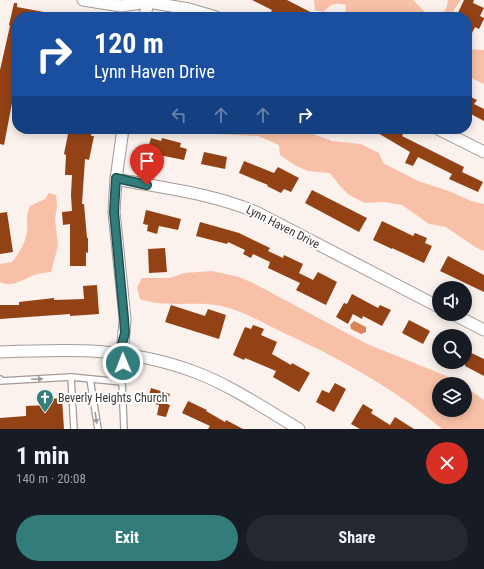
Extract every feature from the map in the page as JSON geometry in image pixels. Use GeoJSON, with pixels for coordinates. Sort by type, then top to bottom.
{"type":"FeatureCollection","features":[{"type":"Feature","properties":{"kind":"street"},"geometry":{"type":"LineString","coordinates":[[83,0],[121,6],[147,1],[199,12]]}},
{"type":"Feature","properties":{"kind":"street"},"geometry":{"type":"LineString","coordinates":[[146,12],[147,1]]}},
{"type":"Feature","properties":{"kind":"street"},"geometry":{"type":"LineString","coordinates":[[122,134],[116,178],[114,212],[125,333],[122,344],[123,354]]}},
{"type":"Feature","properties":{"kind":"street"},"geometry":{"type":"LineString","coordinates":[[448,134],[484,152]]}},
{"type":"Feature","properties":{"kind":"street","name":"Lynn Haven Drive"},"geometry":{"type":"LineString","coordinates":[[116,178],[215,198],[237,204],[263,215],[432,303]]}},
{"type":"Feature","properties":{"kind":"street"},"geometry":{"type":"LineString","coordinates":[[467,321],[484,330]]}},
{"type":"Feature","properties":{"kind":"street"},"geometry":{"type":"LineString","coordinates":[[0,352],[79,350],[123,354],[154,359],[195,372],[235,391],[299,429]]}},
{"type":"Feature","properties":{"kind":"lane"},"geometry":{"type":"LineString","coordinates":[[123,354],[122,382],[124,429]]}},
{"type":"Feature","properties":{"kind":"lane"},"geometry":{"type":"LineString","coordinates":[[0,379],[0,381],[71,377],[122,382]]}},
{"type":"Feature","properties":{"kind":"lane"},"geometry":{"type":"LineString","coordinates":[[71,377],[74,429]]}},
{"type":"Feature","properties":{"kind":"lane"},"geometry":{"type":"LineString","coordinates":[[90,379],[98,429]]}},
{"type":"Feature","properties":{"kind":"shaded area"},"geometry":{"type":"Polygon","coordinates":[[[314,0],[413,0],[425,12],[345,12],[346,5],[338,4],[329,7],[323,12],[315,10],[314,0]]]}},
{"type":"Feature","properties":{"kind":"shaded area"},"geometry":{"type":"Polygon","coordinates":[[[448,0],[461,0],[453,12],[443,12],[447,6],[448,0]]]}},
{"type":"Feature","properties":{"kind":"shaded area"},"geometry":{"type":"Polygon","coordinates":[[[472,49],[484,50],[484,84],[472,78],[472,49]]]}},
{"type":"Feature","properties":{"kind":"shaded area"},"geometry":{"type":"Polygon","coordinates":[[[217,134],[313,134],[332,141],[361,144],[379,153],[383,163],[418,181],[451,192],[471,201],[484,204],[484,251],[475,247],[446,227],[429,224],[402,205],[384,202],[365,203],[349,195],[330,173],[308,171],[296,166],[280,155],[279,145],[258,136],[217,134]]]}},
{"type":"Feature","properties":{"kind":"shaded area"},"geometry":{"type":"Polygon","coordinates":[[[49,193],[56,195],[57,206],[55,219],[58,246],[51,272],[38,274],[9,284],[0,282],[0,264],[12,262],[24,243],[27,227],[27,216],[30,206],[45,199],[49,193]]]}},
{"type":"Feature","properties":{"kind":"shaded area"},"geometry":{"type":"Polygon","coordinates":[[[212,271],[239,277],[367,344],[449,377],[432,377],[432,417],[472,417],[472,392],[484,400],[484,429],[442,429],[405,400],[345,363],[236,310],[218,305],[173,304],[151,302],[140,299],[137,287],[142,278],[170,278],[184,273],[212,271]]]}},
{"type":"Feature","properties":{"kind":"shaded area"},"geometry":{"type":"Polygon","coordinates":[[[354,321],[366,327],[366,332],[361,334],[351,329],[350,325],[354,321]]]}},
{"type":"Feature","properties":{"kind":"building"},"geometry":{"type":"Polygon","coordinates":[[[252,0],[287,0],[310,12],[271,12],[272,10],[252,0]]]}},
{"type":"Feature","properties":{"kind":"building"},"geometry":{"type":"Polygon","coordinates":[[[464,0],[474,0],[473,3],[484,8],[480,16],[484,19],[479,29],[475,27],[472,33],[472,12],[458,12],[464,0]]]}},
{"type":"Feature","properties":{"kind":"building"},"geometry":{"type":"Polygon","coordinates":[[[14,3],[17,3],[17,7],[44,12],[12,12],[12,103],[4,145],[0,144],[0,70],[9,25],[14,3]]]}},
{"type":"Feature","properties":{"kind":"building"},"geometry":{"type":"Polygon","coordinates":[[[472,98],[477,100],[474,104],[484,109],[484,121],[472,115],[472,98]]]}},
{"type":"Feature","properties":{"kind":"building"},"geometry":{"type":"Polygon","coordinates":[[[68,134],[91,134],[91,136],[94,136],[89,160],[85,159],[82,204],[84,204],[88,238],[86,266],[70,266],[70,224],[63,225],[62,212],[72,211],[72,175],[65,175],[66,155],[64,154],[68,134]]]}},
{"type":"Feature","properties":{"kind":"building"},"geometry":{"type":"Polygon","coordinates":[[[379,134],[403,134],[402,136],[464,167],[462,172],[483,182],[478,192],[449,179],[452,174],[418,157],[413,166],[405,163],[410,152],[379,134]]]}},
{"type":"Feature","properties":{"kind":"building"},"geometry":{"type":"Polygon","coordinates":[[[151,138],[161,141],[162,138],[181,143],[180,147],[187,149],[184,160],[159,155],[160,151],[148,148],[151,138]]]}},
{"type":"Feature","properties":{"kind":"building"},"geometry":{"type":"Polygon","coordinates":[[[204,152],[227,157],[225,169],[201,164],[204,152]]]}},
{"type":"Feature","properties":{"kind":"building"},"geometry":{"type":"Polygon","coordinates":[[[244,161],[274,173],[278,167],[299,178],[291,192],[284,189],[281,193],[267,186],[268,185],[239,173],[244,161]]]}},
{"type":"Feature","properties":{"kind":"building"},"geometry":{"type":"Polygon","coordinates":[[[312,190],[367,218],[359,232],[305,203],[312,190]]]}},
{"type":"Feature","properties":{"kind":"building"},"geometry":{"type":"Polygon","coordinates":[[[146,210],[181,219],[178,230],[159,226],[157,234],[147,231],[148,225],[143,224],[146,210]]]}},
{"type":"Feature","properties":{"kind":"building"},"geometry":{"type":"Polygon","coordinates":[[[7,212],[13,252],[0,254],[0,213],[7,212]]]}},
{"type":"Feature","properties":{"kind":"building"},"geometry":{"type":"Polygon","coordinates":[[[382,221],[413,236],[415,233],[427,238],[425,243],[432,246],[424,263],[373,240],[382,221]]]}},
{"type":"Feature","properties":{"kind":"building"},"geometry":{"type":"Polygon","coordinates":[[[200,222],[239,233],[270,248],[268,251],[283,258],[284,255],[303,264],[299,273],[313,280],[318,272],[337,282],[326,305],[296,290],[300,283],[268,268],[270,262],[253,254],[251,258],[243,254],[245,250],[228,242],[227,244],[196,236],[200,222]]]}},
{"type":"Feature","properties":{"kind":"building"},"geometry":{"type":"Polygon","coordinates":[[[165,248],[167,272],[149,273],[148,249],[165,248]]]}},
{"type":"Feature","properties":{"kind":"building"},"geometry":{"type":"Polygon","coordinates":[[[448,256],[484,275],[484,292],[472,286],[472,281],[461,281],[440,271],[448,256]]]}},
{"type":"Feature","properties":{"kind":"building"},"geometry":{"type":"Polygon","coordinates":[[[97,285],[99,314],[70,316],[70,314],[0,319],[0,305],[19,305],[19,302],[54,298],[54,300],[84,299],[83,286],[97,285]]]}},
{"type":"Feature","properties":{"kind":"building"},"geometry":{"type":"Polygon","coordinates":[[[352,294],[378,308],[380,305],[391,310],[382,326],[363,316],[362,319],[353,314],[348,324],[336,317],[344,303],[347,304],[352,294]]]}},
{"type":"Feature","properties":{"kind":"building"},"geometry":{"type":"Polygon","coordinates":[[[171,305],[205,316],[208,309],[226,315],[219,339],[165,322],[171,305]]]}},
{"type":"Feature","properties":{"kind":"building"},"geometry":{"type":"Polygon","coordinates":[[[409,320],[430,331],[423,344],[402,333],[409,320]]]}},
{"type":"Feature","properties":{"kind":"building"},"geometry":{"type":"Polygon","coordinates":[[[253,325],[264,329],[261,335],[277,342],[272,354],[291,365],[292,363],[310,373],[299,392],[273,377],[276,371],[245,358],[244,360],[233,355],[245,327],[251,329],[253,325]]]}},
{"type":"Feature","properties":{"kind":"building"},"geometry":{"type":"Polygon","coordinates":[[[472,353],[484,359],[484,376],[471,369],[472,369],[472,353]]]}},
{"type":"Feature","properties":{"kind":"building"},"geometry":{"type":"Polygon","coordinates":[[[335,383],[346,389],[334,412],[316,402],[322,390],[329,393],[335,383]]]}},
{"type":"Feature","properties":{"kind":"building"},"geometry":{"type":"Polygon","coordinates":[[[151,388],[170,394],[167,404],[170,405],[166,417],[157,415],[159,405],[147,402],[151,388]]]}},
{"type":"Feature","properties":{"kind":"building","name":"Beverly Heights Church"},"geometry":{"type":"Polygon","coordinates":[[[62,398],[64,429],[0,429],[0,418],[26,416],[26,406],[48,405],[47,399],[62,398]]]}},
{"type":"Feature","properties":{"kind":"building"},"geometry":{"type":"Polygon","coordinates":[[[188,401],[207,410],[206,411],[225,422],[226,420],[243,429],[208,429],[210,426],[182,413],[188,401]]]}},
{"type":"Feature","properties":{"kind":"building"},"geometry":{"type":"Polygon","coordinates":[[[363,404],[373,410],[371,413],[390,425],[395,417],[414,429],[360,429],[351,424],[363,404]]]}},
{"type":"Feature","properties":{"kind":"place","name":"Beverly Heights Church"},"geometry":{"type":"Point","coordinates":[45,413]}},
{"type":"Feature","properties":{"kind":"route"},"geometry":{"type":"LineString","coordinates":[[123,363],[122,344],[125,333],[114,212],[116,178],[147,185]]}}]}
